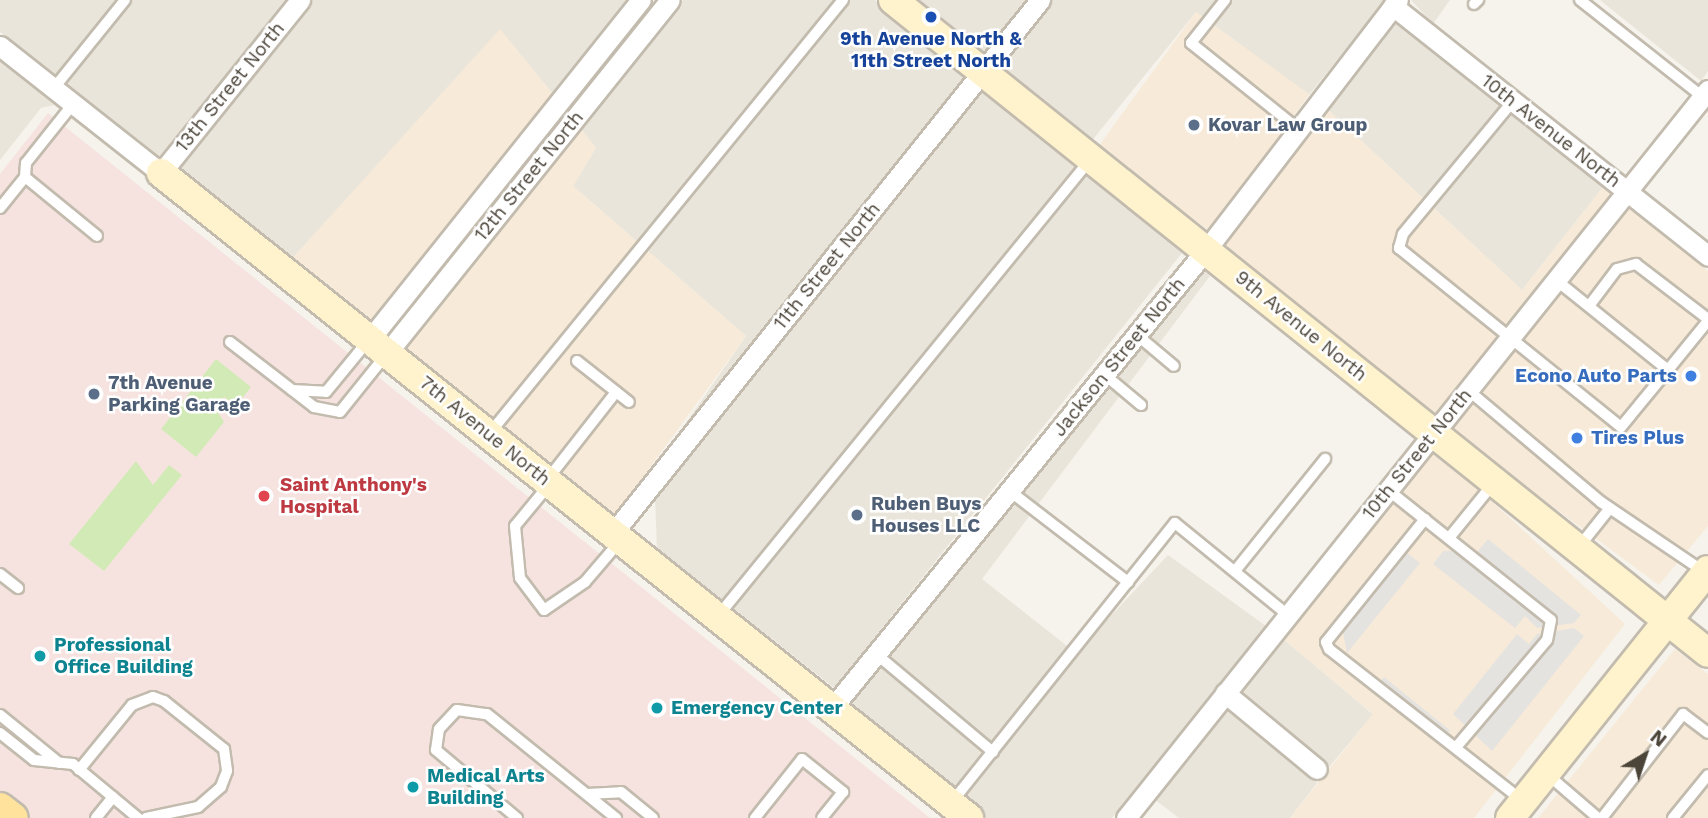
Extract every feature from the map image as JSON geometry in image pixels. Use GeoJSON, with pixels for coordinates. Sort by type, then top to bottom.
{"type":"FeatureCollection","features":[{"type":"Feature","properties":{"kind":"main road"},"geometry":{"type":"LineString","coordinates":[[0,808],[13,818]]}},
{"type":"Feature","properties":{"kind":"street","name":"13th Street North"},"geometry":{"type":"LineString","coordinates":[[161,173],[300,0]]}},
{"type":"Feature","properties":{"kind":"street","name":"12th Street North"},"geometry":{"type":"LineString","coordinates":[[379,346],[641,0]]}},
{"type":"Feature","properties":{"kind":"street","name":"12th Street North"},"geometry":{"type":"LineString","coordinates":[[379,346],[670,0]]}},
{"type":"Feature","properties":{"kind":"street","name":"9th Avenue North"},"geometry":{"type":"LineString","coordinates":[[893,0],[1708,653]]}},
{"type":"Feature","properties":{"kind":"street","name":"11th Street North"},"geometry":{"type":"LineString","coordinates":[[617,536],[1040,0]]}},
{"type":"Feature","properties":{"kind":"street","name":"Jackson Street North"},"geometry":{"type":"LineString","coordinates":[[832,708],[1206,250],[1296,127],[1396,3]]}},
{"type":"Feature","properties":{"kind":"street","name":"10th Avenue North"},"geometry":{"type":"LineString","coordinates":[[1396,3],[1513,101],[1708,256]]}},
{"type":"Feature","properties":{"kind":"street","name":"7th Avenue North"},"geometry":{"type":"LineString","coordinates":[[0,46],[960,811]]}},
{"type":"Feature","properties":{"kind":"street","name":"10th Street North"},"geometry":{"type":"LineString","coordinates":[[1126,818],[1705,94]]}},
{"type":"Feature","properties":{"kind":"street"},"geometry":{"type":"LineString","coordinates":[[1517,810],[1707,572]]}},
{"type":"Feature","properties":{"kind":"street"},"geometry":{"type":"LineString","coordinates":[[1225,693],[1317,769]]}},
{"type":"Feature","properties":{"kind":"lane"},"geometry":{"type":"LineString","coordinates":[[54,88],[125,0]]}},
{"type":"Feature","properties":{"kind":"lane"},"geometry":{"type":"LineString","coordinates":[[489,434],[843,0]]}},
{"type":"Feature","properties":{"kind":"lane"},"geometry":{"type":"LineString","coordinates":[[1225,0],[1191,43],[1296,127]]}},
{"type":"Feature","properties":{"kind":"lane"},"geometry":{"type":"LineString","coordinates":[[1580,0],[1705,94]]}},
{"type":"Feature","properties":{"kind":"lane"},"geometry":{"type":"LineString","coordinates":[[1513,101],[1403,234],[1399,248],[1621,427],[1708,320],[1636,264],[1617,269],[1589,306]]}},
{"type":"Feature","properties":{"kind":"lane"},"geometry":{"type":"LineString","coordinates":[[0,208],[25,177],[26,163],[73,104]]}},
{"type":"Feature","properties":{"kind":"lane"},"geometry":{"type":"LineString","coordinates":[[718,617],[1091,159]]}},
{"type":"Feature","properties":{"kind":"lane"},"geometry":{"type":"LineString","coordinates":[[25,177],[97,236]]}},
{"type":"Feature","properties":{"kind":"lane"},"geometry":{"type":"LineString","coordinates":[[1556,280],[1668,370]]}},
{"type":"Feature","properties":{"kind":"lane"},"geometry":{"type":"LineString","coordinates":[[1137,335],[1174,366]]}},
{"type":"Feature","properties":{"kind":"lane"},"geometry":{"type":"LineString","coordinates":[[230,342],[314,407],[340,412],[379,346]]}},
{"type":"Feature","properties":{"kind":"lane"},"geometry":{"type":"LineString","coordinates":[[292,390],[326,392],[379,346]]}},
{"type":"Feature","properties":{"kind":"lane"},"geometry":{"type":"LineString","coordinates":[[577,361],[629,402]]}},
{"type":"Feature","properties":{"kind":"lane"},"geometry":{"type":"LineString","coordinates":[[1105,375],[1141,405]]}},
{"type":"Feature","properties":{"kind":"lane"},"geometry":{"type":"LineString","coordinates":[[1468,390],[1610,508],[1707,572]]}},
{"type":"Feature","properties":{"kind":"lane"},"geometry":{"type":"LineString","coordinates":[[617,392],[515,526],[520,578],[544,610],[584,582],[617,536]]}},
{"type":"Feature","properties":{"kind":"lane"},"geometry":{"type":"LineString","coordinates":[[1235,571],[1325,459]]}},
{"type":"Feature","properties":{"kind":"lane"},"geometry":{"type":"LineString","coordinates":[[1449,538],[1495,482]]}},
{"type":"Feature","properties":{"kind":"lane"},"geometry":{"type":"LineString","coordinates":[[1388,490],[1551,620],[1553,629],[1458,745]]}},
{"type":"Feature","properties":{"kind":"lane"},"geometry":{"type":"LineString","coordinates":[[1011,492],[1128,582]]}},
{"type":"Feature","properties":{"kind":"lane"},"geometry":{"type":"LineString","coordinates":[[1578,549],[1610,508]]}},
{"type":"Feature","properties":{"kind":"lane"},"geometry":{"type":"LineString","coordinates":[[1425,519],[1326,642],[1458,745],[1517,810]]}},
{"type":"Feature","properties":{"kind":"lane"},"geometry":{"type":"LineString","coordinates":[[960,811],[993,752],[1175,523],[1288,615]]}},
{"type":"Feature","properties":{"kind":"lane"},"geometry":{"type":"LineString","coordinates":[[0,574],[18,588]]}},
{"type":"Feature","properties":{"kind":"lane"},"geometry":{"type":"LineString","coordinates":[[875,653],[993,752]]}},
{"type":"Feature","properties":{"kind":"lane"},"geometry":{"type":"LineString","coordinates":[[79,770],[132,705],[153,697],[164,701],[224,749],[227,771],[221,787],[198,807],[146,818]]}},
{"type":"Feature","properties":{"kind":"lane"},"geometry":{"type":"LineString","coordinates":[[517,818],[436,750],[439,729],[457,710],[487,714],[617,818]]}},
{"type":"Feature","properties":{"kind":"lane"},"geometry":{"type":"LineString","coordinates":[[1545,773],[1600,818],[1683,714],[1708,733]]}},
{"type":"Feature","properties":{"kind":"lane"},"geometry":{"type":"LineString","coordinates":[[0,715],[60,763]]}},
{"type":"Feature","properties":{"kind":"lane"},"geometry":{"type":"LineString","coordinates":[[0,733],[34,760],[60,763],[79,770],[138,818]]}},
{"type":"Feature","properties":{"kind":"lane"},"geometry":{"type":"LineString","coordinates":[[755,818],[802,759],[843,792],[822,818]]}},
{"type":"Feature","properties":{"kind":"lane"},"geometry":{"type":"LineString","coordinates":[[1673,818],[1708,775]]}},
{"type":"Feature","properties":{"kind":"lane"},"geometry":{"type":"LineString","coordinates":[[587,794],[621,792],[653,818]]}},
{"type":"Feature","properties":{"kind":"lane"},"geometry":{"type":"LineString","coordinates":[[96,818],[113,797]]}},
{"type":"Feature","properties":{"kind":"shaded area"},"geometry":{"type":"Polygon","coordinates":[[[0,0],[287,0],[160,158],[0,32],[0,0]]]}},
{"type":"Feature","properties":{"kind":"shaded area"},"geometry":{"type":"Polygon","coordinates":[[[313,0],[628,0],[553,94],[500,30],[290,261],[176,171],[313,0]]]}},
{"type":"Feature","properties":{"kind":"shaded area"},"geometry":{"type":"Polygon","coordinates":[[[683,0],[875,0],[967,74],[666,452],[746,336],[573,186],[596,148],[580,128],[683,0]]]}},
{"type":"Feature","properties":{"kind":"shaded area"},"geometry":{"type":"Polygon","coordinates":[[[911,0],[1027,0],[982,57],[911,0]]]}},
{"type":"Feature","properties":{"kind":"shaded area"},"geometry":{"type":"Polygon","coordinates":[[[1053,0],[1385,0],[1309,95],[1196,12],[1090,143],[998,69],[1053,0]]]}},
{"type":"Feature","properties":{"kind":"shaded area"},"geometry":{"type":"Polygon","coordinates":[[[1411,0],[1450,0],[1433,24],[1411,0]]]}},
{"type":"Feature","properties":{"kind":"shaded area"},"geometry":{"type":"Polygon","coordinates":[[[1600,0],[1708,0],[1708,71],[1701,81],[1600,0]]]}},
{"type":"Feature","properties":{"kind":"shaded area"},"geometry":{"type":"Polygon","coordinates":[[[1196,12],[1309,94],[1210,231],[1097,149],[1196,12]]]}},
{"type":"Feature","properties":{"kind":"shaded area"},"geometry":{"type":"Polygon","coordinates":[[[1394,21],[1603,187],[1522,290],[1325,107],[1394,21]]]}},
{"type":"Feature","properties":{"kind":"shaded area"},"geometry":{"type":"Polygon","coordinates":[[[500,29],[553,94],[369,324],[290,261],[500,29]]]}},
{"type":"Feature","properties":{"kind":"shaded area"},"geometry":{"type":"Polygon","coordinates":[[[0,61],[275,278],[54,105],[41,108],[0,160],[0,61]]]}},
{"type":"Feature","properties":{"kind":"shaded area"},"geometry":{"type":"Polygon","coordinates":[[[983,87],[1182,253],[834,688],[657,548],[655,497],[983,87]]]}},
{"type":"Feature","properties":{"kind":"shaded area"},"geometry":{"type":"Polygon","coordinates":[[[1325,107],[1522,290],[1603,187],[1612,194],[1433,418],[1216,244],[1325,107]]]}},
{"type":"Feature","properties":{"kind":"shaded area","name":"Saint Anthony's Hospital"},"geometry":{"type":"Polygon","coordinates":[[[48,113],[930,818],[0,818],[0,174],[48,113]]]}},
{"type":"Feature","properties":{"kind":"shaded area"},"geometry":{"type":"Polygon","coordinates":[[[580,128],[596,148],[573,186],[746,336],[613,518],[402,350],[580,128]]]}},
{"type":"Feature","properties":{"kind":"shaded area"},"geometry":{"type":"Polygon","coordinates":[[[1628,207],[1708,271],[1708,526],[1659,585],[1449,430],[1628,207]]]}},
{"type":"Feature","properties":{"kind":"shaded area"},"geometry":{"type":"Polygon","coordinates":[[[1198,266],[1210,276],[982,579],[1076,653],[1168,555],[1266,626],[1112,818],[987,818],[846,705],[1198,266]]]}},
{"type":"Feature","properties":{"kind":"shaded area"},"geometry":{"type":"Polygon","coordinates":[[[1434,448],[1625,624],[1474,818],[1290,818],[1373,714],[1282,638],[1434,448]]]}},
{"type":"Feature","properties":{"kind":"shaded area"},"geometry":{"type":"Polygon","coordinates":[[[1488,539],[1581,615],[1574,623],[1537,628],[1525,616],[1515,628],[1433,564],[1443,551],[1478,551],[1488,539]]]}},
{"type":"Feature","properties":{"kind":"shaded area"},"geometry":{"type":"Polygon","coordinates":[[[1404,551],[1420,563],[1347,653],[1342,627],[1404,551]]]}},
{"type":"Feature","properties":{"kind":"shaded area"},"geometry":{"type":"Polygon","coordinates":[[[1574,628],[1584,636],[1492,751],[1453,714],[1517,634],[1529,644],[1537,634],[1574,628]]]}},
{"type":"Feature","properties":{"kind":"shaded area"},"geometry":{"type":"Polygon","coordinates":[[[1282,638],[1373,714],[1329,767],[1238,690],[1282,638]]]}},
{"type":"Feature","properties":{"kind":"shaded area"},"geometry":{"type":"Polygon","coordinates":[[[1675,649],[1708,674],[1708,818],[1538,818],[1675,649]]]}},
{"type":"Feature","properties":{"kind":"shaded area"},"geometry":{"type":"Polygon","coordinates":[[[1384,677],[1450,730],[1444,737],[1378,684],[1384,677]]]}},
{"type":"Feature","properties":{"kind":"shaded area"},"geometry":{"type":"Polygon","coordinates":[[[1226,709],[1317,783],[1290,818],[1179,818],[1154,799],[1226,709]]]}},
{"type":"Feature","properties":{"kind":"green space"},"geometry":{"type":"Polygon","coordinates":[[[216,359],[251,387],[236,406],[224,397],[215,408],[224,422],[196,457],[161,429],[216,359]]]}},
{"type":"Feature","properties":{"kind":"green space"},"geometry":{"type":"Polygon","coordinates":[[[136,461],[153,485],[169,465],[182,475],[104,571],[69,544],[136,461]]]}},
{"type":"Feature","properties":{"kind":"place","name":"9th Avenue North & 11th Street North"},"geometry":{"type":"Point","coordinates":[931,17]}},
{"type":"Feature","properties":{"kind":"place","name":"Kovar Law Group"},"geometry":{"type":"Point","coordinates":[1194,125]}},
{"type":"Feature","properties":{"kind":"place","name":"Econo Auto Parts"},"geometry":{"type":"Point","coordinates":[1691,376]}},
{"type":"Feature","properties":{"kind":"place","name":"7th Avenue Parking Garage"},"geometry":{"type":"Point","coordinates":[94,394]}},
{"type":"Feature","properties":{"kind":"place","name":"Tires Plus"},"geometry":{"type":"Point","coordinates":[1577,438]}},
{"type":"Feature","properties":{"kind":"place","name":"Saint Anthony's Hospital"},"geometry":{"type":"Point","coordinates":[264,496]}},
{"type":"Feature","properties":{"kind":"place","name":"Ruben Buys Houses LLC"},"geometry":{"type":"Point","coordinates":[857,515]}},
{"type":"Feature","properties":{"kind":"place","name":"Professional Office Building"},"geometry":{"type":"Point","coordinates":[40,656]}},
{"type":"Feature","properties":{"kind":"place","name":"Emergency Center"},"geometry":{"type":"Point","coordinates":[657,708]}},
{"type":"Feature","properties":{"kind":"place","name":"Medical Arts Building"},"geometry":{"type":"Point","coordinates":[413,787]}}]}
